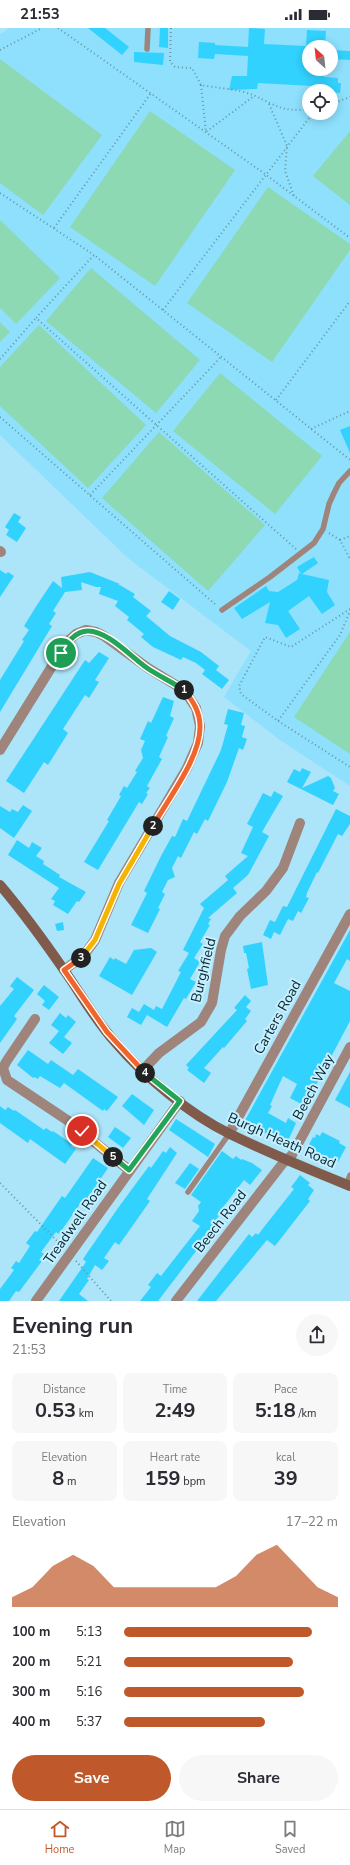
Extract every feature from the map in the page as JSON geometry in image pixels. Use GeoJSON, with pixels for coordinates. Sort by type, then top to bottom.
{"type":"FeatureCollection","features":[{"type":"Feature","properties":{"kind":"main road","name":"Burgh Heath Road"},"geometry":{"type":"LineString","coordinates":[[0,885],[24,914],[107,1032],[142,1071],[180,1101],[229,1134],[287,1159],[349,1182]]}},
{"type":"Feature","properties":{"kind":"street"},"geometry":{"type":"LineString","coordinates":[[0,750],[67,642],[76,634],[86,630],[96,632],[104,636],[148,668],[184,690],[196,708],[200,726],[198,743],[187,768],[119,884],[95,940],[84,955],[64,970]]}},
{"type":"Feature","properties":{"kind":"street","name":"Burghfield"},"geometry":{"type":"LineString","coordinates":[[142,1071],[159,1053],[201,1022],[212,1003],[221,950],[225,936],[240,916],[266,891],[283,868],[300,823]]}},
{"type":"Feature","properties":{"kind":"street","name":"Carters Road"},"geometry":{"type":"LineString","coordinates":[[229,1134],[350,914]]}},
{"type":"Feature","properties":{"kind":"street"},"geometry":{"type":"LineString","coordinates":[[35,1019],[6,1062],[2,1075],[11,1084],[67,1120],[129,1170]]}},
{"type":"Feature","properties":{"kind":"street","name":"Beech Way"},"geometry":{"type":"LineString","coordinates":[[287,1159],[292,1155],[350,1047]]}},
{"type":"Feature","properties":{"kind":"street","name":"Treadwell Road"},"geometry":{"type":"LineString","coordinates":[[36,1301],[180,1101]]}},
{"type":"Feature","properties":{"kind":"street","name":"Beech Road"},"geometry":{"type":"LineString","coordinates":[[176,1301],[287,1159]]}},
{"type":"Feature","properties":{"kind":"lane"},"geometry":{"type":"LineString","coordinates":[[147,49],[148,28]]}},
{"type":"Feature","properties":{"kind":"lane"},"geometry":{"type":"LineString","coordinates":[[222,610],[314,543],[323,529],[329,504],[334,493],[339,483],[350,471]]}},
{"type":"Feature","properties":{"kind":"lane"},"geometry":{"type":"LineString","coordinates":[[188,1192],[229,1134]]}},
{"type":"Feature","properties":{"kind":"path"},"geometry":{"type":"LineString","coordinates":[[0,50],[42,28]]}},
{"type":"Feature","properties":{"kind":"path"},"geometry":{"type":"LineString","coordinates":[[58,28],[266,174],[350,238]]}},
{"type":"Feature","properties":{"kind":"path"},"geometry":{"type":"LineString","coordinates":[[171,28],[170,62],[175,67],[192,68],[201,85],[206,132]]}},
{"type":"Feature","properties":{"kind":"path"},"geometry":{"type":"LineString","coordinates":[[201,85],[254,96],[284,109],[302,109]]}},
{"type":"Feature","properties":{"kind":"path"},"geometry":{"type":"LineString","coordinates":[[54,228],[151,93]]}},
{"type":"Feature","properties":{"kind":"path"},"geometry":{"type":"LineString","coordinates":[[206,132],[254,96]]}},
{"type":"Feature","properties":{"kind":"path"},"geometry":{"type":"LineString","coordinates":[[338,101],[350,97]]}},
{"type":"Feature","properties":{"kind":"path"},"geometry":{"type":"LineString","coordinates":[[270,104],[287,146],[285,171],[294,196]]}},
{"type":"Feature","properties":{"kind":"path"},"geometry":{"type":"LineString","coordinates":[[162,310],[307,120]]}},
{"type":"Feature","properties":{"kind":"path"},"geometry":{"type":"LineString","coordinates":[[0,192],[94,255],[350,460]]}},
{"type":"Feature","properties":{"kind":"path"},"geometry":{"type":"LineString","coordinates":[[0,359],[94,255]]}},
{"type":"Feature","properties":{"kind":"path"},"geometry":{"type":"LineString","coordinates":[[276,400],[350,301]]}},
{"type":"Feature","properties":{"kind":"path"},"geometry":{"type":"LineString","coordinates":[[36,318],[301,553]]}},
{"type":"Feature","properties":{"kind":"path"},"geometry":{"type":"LineString","coordinates":[[90,495],[221,357]]}},
{"type":"Feature","properties":{"kind":"path"},"geometry":{"type":"LineString","coordinates":[[311,429],[350,411]]}},
{"type":"Feature","properties":{"kind":"path"},"geometry":{"type":"LineString","coordinates":[[0,417],[222,610]]}},
{"type":"Feature","properties":{"kind":"path"},"geometry":{"type":"LineString","coordinates":[[323,529],[340,540],[350,559]]}},
{"type":"Feature","properties":{"kind":"path"},"geometry":{"type":"LineString","coordinates":[[340,540],[350,536]]}},
{"type":"Feature","properties":{"kind":"path"},"geometry":{"type":"LineString","coordinates":[[278,721],[340,635],[350,610]]}},
{"type":"Feature","properties":{"kind":"path"},"geometry":{"type":"LineString","coordinates":[[350,610],[290,647],[265,637],[239,686],[241,694],[278,721],[350,767]]}},
{"type":"Feature","properties":{"kind":"path"},"geometry":{"type":"LineString","coordinates":[[0,1183],[70,1254],[111,1301]]}},
{"type":"Feature","properties":{"kind":"shaded area"},"geometry":{"type":"Polygon","coordinates":[[[10,28],[350,28],[350,786],[280,740],[224,697],[251,651],[129,559],[0,435],[0,34],[10,28]]]}},
{"type":"Feature","properties":{"kind":"green space"},"geometry":{"type":"Polygon","coordinates":[[[0,59],[102,135],[43,215],[0,183],[0,59]]]}},
{"type":"Feature","properties":{"kind":"green space"},"geometry":{"type":"Polygon","coordinates":[[[150,111],[235,170],[155,286],[70,227],[150,111]]]}},
{"type":"Feature","properties":{"kind":"green space"},"geometry":{"type":"Polygon","coordinates":[[[350,131],[350,205],[313,176],[350,131]]]}},
{"type":"Feature","properties":{"kind":"green space"},"geometry":{"type":"Polygon","coordinates":[[[268,187],[350,244],[350,250],[272,362],[187,303],[268,187]]]}},
{"type":"Feature","properties":{"kind":"green space"},"geometry":{"type":"Polygon","coordinates":[[[0,220],[60,278],[16,324],[0,308],[0,220]]]}},
{"type":"Feature","properties":{"kind":"green space"},"geometry":{"type":"Polygon","coordinates":[[[91,268],[200,360],[156,413],[46,321],[91,268]]]}},
{"type":"Feature","properties":{"kind":"green space"},"geometry":{"type":"Polygon","coordinates":[[[0,322],[10,332],[0,342],[0,322]]]}},
{"type":"Feature","properties":{"kind":"green space"},"geometry":{"type":"Polygon","coordinates":[[[39,325],[146,425],[88,488],[0,406],[0,367],[39,325]]]}},
{"type":"Feature","properties":{"kind":"green space"},"geometry":{"type":"Polygon","coordinates":[[[220,373],[322,456],[275,514],[173,431],[220,373]]]}},
{"type":"Feature","properties":{"kind":"green space"},"geometry":{"type":"Polygon","coordinates":[[[159,432],[265,525],[208,591],[102,498],[159,432]]]}},
{"type":"Feature","properties":{"kind":"green space"},"geometry":{"type":"Polygon","coordinates":[[[350,632],[350,754],[294,717],[350,632]]]}},
{"type":"Feature","properties":{"kind":"building"},"geometry":{"type":"Polygon","coordinates":[[[88,28],[105,28],[129,47],[122,55],[88,28]]]}},
{"type":"Feature","properties":{"kind":"building"},"geometry":{"type":"Polygon","coordinates":[[[160,28],[168,28],[168,48],[159,47],[160,28]]]}},
{"type":"Feature","properties":{"kind":"building"},"geometry":{"type":"Polygon","coordinates":[[[249,28],[265,29],[264,44],[302,46],[302,76],[324,76],[338,78],[338,83],[341,83],[340,93],[338,93],[338,84],[302,84],[302,85],[258,83],[257,89],[229,90],[232,76],[247,76],[248,56],[215,54],[214,59],[198,58],[199,42],[215,43],[215,45],[248,47],[249,28]]]}},
{"type":"Feature","properties":{"kind":"building"},"geometry":{"type":"Polygon","coordinates":[[[307,30],[326,31],[325,40],[306,40],[307,30]]]}},
{"type":"Feature","properties":{"kind":"building"},"geometry":{"type":"Polygon","coordinates":[[[338,50],[350,51],[350,60],[338,59],[338,50]]]}},
{"type":"Feature","properties":{"kind":"building"},"geometry":{"type":"Polygon","coordinates":[[[134,52],[164,53],[163,65],[134,62],[134,52]]]}},
{"type":"Feature","properties":{"kind":"building"},"geometry":{"type":"Polygon","coordinates":[[[350,426],[350,453],[340,430],[350,426]]]}},
{"type":"Feature","properties":{"kind":"building"},"geometry":{"type":"Polygon","coordinates":[[[14,513],[21,517],[18,522],[26,528],[17,542],[6,535],[9,530],[5,527],[14,513]]]}},
{"type":"Feature","properties":{"kind":"building"},"geometry":{"type":"Polygon","coordinates":[[[314,557],[318,563],[302,574],[329,580],[327,592],[335,605],[322,614],[309,596],[288,611],[300,629],[286,638],[278,625],[265,623],[270,602],[242,619],[234,608],[266,586],[269,591],[278,592],[297,580],[299,573],[301,574],[297,567],[314,557]]]}},
{"type":"Feature","properties":{"kind":"building"},"geometry":{"type":"Polygon","coordinates":[[[0,570],[6,574],[8,572],[14,576],[0,597],[0,570]]]}},
{"type":"Feature","properties":{"kind":"building"},"geometry":{"type":"Polygon","coordinates":[[[90,572],[120,584],[118,584],[135,594],[133,597],[151,611],[146,616],[170,636],[201,652],[219,666],[216,670],[229,680],[222,689],[202,674],[205,670],[196,663],[183,657],[181,660],[153,647],[141,637],[144,634],[127,620],[129,617],[115,606],[118,601],[99,594],[101,587],[96,587],[81,582],[82,590],[65,592],[53,611],[56,613],[49,624],[52,626],[0,712],[0,680],[24,641],[22,640],[29,630],[24,626],[37,605],[53,581],[62,588],[61,577],[90,572]]]}},
{"type":"Feature","properties":{"kind":"building"},"geometry":{"type":"Polygon","coordinates":[[[169,591],[180,599],[173,610],[161,602],[169,591]]]}},
{"type":"Feature","properties":{"kind":"building"},"geometry":{"type":"Polygon","coordinates":[[[99,652],[109,658],[95,680],[99,682],[89,698],[85,695],[63,729],[68,733],[48,765],[44,762],[24,793],[6,781],[85,660],[89,663],[99,652]]]}},
{"type":"Feature","properties":{"kind":"building"},"geometry":{"type":"Polygon","coordinates":[[[163,697],[174,701],[170,716],[174,718],[166,736],[168,737],[159,757],[162,759],[147,786],[150,788],[146,793],[148,794],[142,804],[139,802],[98,870],[84,862],[109,821],[107,820],[121,796],[119,795],[124,786],[127,788],[137,772],[135,771],[143,758],[141,750],[145,741],[140,739],[148,721],[151,723],[163,697]]]}},
{"type":"Feature","properties":{"kind":"building"},"geometry":{"type":"Polygon","coordinates":[[[228,709],[244,713],[241,725],[245,726],[242,737],[247,739],[243,750],[239,748],[227,782],[208,821],[205,819],[197,834],[194,832],[181,858],[178,856],[172,868],[175,877],[168,880],[162,892],[165,894],[158,908],[160,909],[148,933],[131,925],[147,893],[144,891],[161,856],[172,836],[175,837],[183,819],[187,821],[221,750],[228,725],[224,724],[228,709]]]}},
{"type":"Feature","properties":{"kind":"building"},"geometry":{"type":"Polygon","coordinates":[[[302,768],[311,772],[302,788],[328,776],[331,778],[335,788],[333,791],[339,794],[333,805],[287,782],[294,769],[300,772],[302,768]]]}},
{"type":"Feature","properties":{"kind":"building"},"geometry":{"type":"Polygon","coordinates":[[[274,791],[283,796],[262,832],[269,836],[248,875],[233,888],[237,893],[208,918],[211,919],[208,924],[210,925],[200,942],[203,944],[194,958],[200,962],[190,979],[196,982],[186,999],[184,998],[167,1027],[147,1015],[141,1025],[127,1017],[132,1008],[139,1012],[144,1004],[154,1010],[156,1006],[162,1009],[181,972],[178,971],[189,953],[183,950],[204,908],[200,904],[228,880],[225,876],[248,856],[241,853],[253,827],[247,824],[263,793],[271,797],[274,791]]]}},
{"type":"Feature","properties":{"kind":"building"},"geometry":{"type":"Polygon","coordinates":[[[23,805],[32,811],[14,838],[0,828],[0,806],[10,812],[12,809],[18,812],[23,805]]]}},
{"type":"Feature","properties":{"kind":"building"},"geometry":{"type":"Polygon","coordinates":[[[336,809],[350,816],[350,824],[342,836],[338,834],[318,873],[317,872],[307,893],[306,897],[309,898],[301,913],[298,911],[293,921],[288,919],[280,935],[274,932],[271,939],[263,935],[270,920],[275,922],[283,906],[287,907],[336,809]]]}},
{"type":"Feature","properties":{"kind":"building"},"geometry":{"type":"Polygon","coordinates":[[[17,840],[29,848],[32,842],[42,848],[36,856],[44,861],[43,864],[60,875],[59,877],[86,892],[79,902],[77,901],[68,914],[53,905],[55,901],[51,899],[59,888],[8,855],[17,840]]]}},
{"type":"Feature","properties":{"kind":"building"},"geometry":{"type":"Polygon","coordinates":[[[63,922],[64,930],[57,931],[55,924],[63,922]]]}},
{"type":"Feature","properties":{"kind":"building"},"geometry":{"type":"Polygon","coordinates":[[[350,930],[350,961],[347,959],[334,983],[350,991],[350,1021],[305,1106],[290,1098],[297,1084],[283,1076],[268,1113],[286,1123],[288,1118],[296,1123],[287,1143],[254,1128],[253,1130],[243,1124],[350,930]]]}},
{"type":"Feature","properties":{"kind":"building"},"geometry":{"type":"Polygon","coordinates":[[[262,942],[268,985],[251,989],[247,969],[249,968],[243,946],[262,942]]]}},
{"type":"Feature","properties":{"kind":"building"},"geometry":{"type":"Polygon","coordinates":[[[151,948],[157,952],[132,995],[99,976],[110,957],[126,964],[134,950],[151,948]]]}},
{"type":"Feature","properties":{"kind":"building"},"geometry":{"type":"Polygon","coordinates":[[[17,977],[34,990],[14,1016],[17,1019],[0,1043],[0,1006],[14,989],[10,986],[17,977]]]}},
{"type":"Feature","properties":{"kind":"building"},"geometry":{"type":"Polygon","coordinates":[[[44,985],[59,997],[49,1010],[42,1005],[45,1001],[37,994],[44,985]]]}},
{"type":"Feature","properties":{"kind":"building"},"geometry":{"type":"Polygon","coordinates":[[[245,995],[251,1001],[246,1007],[251,1011],[245,1019],[247,1021],[224,1048],[223,1047],[204,1068],[211,1073],[204,1083],[187,1070],[189,1068],[186,1065],[237,1010],[234,1008],[245,995]]]}},
{"type":"Feature","properties":{"kind":"building"},"geometry":{"type":"Polygon","coordinates":[[[60,1013],[66,1018],[68,1015],[76,1022],[64,1037],[72,1043],[63,1054],[49,1043],[59,1031],[51,1025],[60,1013]]]}},
{"type":"Feature","properties":{"kind":"building"},"geometry":{"type":"Polygon","coordinates":[[[28,1050],[48,1064],[51,1060],[73,1075],[78,1069],[118,1097],[107,1111],[104,1109],[103,1111],[64,1083],[60,1088],[40,1076],[38,1079],[33,1078],[17,1065],[28,1050]]]}},
{"type":"Feature","properties":{"kind":"building"},"geometry":{"type":"Polygon","coordinates":[[[350,1072],[350,1108],[335,1100],[350,1072]]]}},
{"type":"Feature","properties":{"kind":"building"},"geometry":{"type":"Polygon","coordinates":[[[132,1094],[154,1110],[144,1125],[122,1106],[132,1094]]]}},
{"type":"Feature","properties":{"kind":"building"},"geometry":{"type":"Polygon","coordinates":[[[0,1106],[5,1110],[8,1107],[14,1111],[15,1110],[44,1130],[46,1128],[52,1132],[53,1131],[72,1144],[71,1146],[76,1149],[65,1164],[30,1139],[28,1143],[0,1123],[0,1106]]]}},
{"type":"Feature","properties":{"kind":"building"},"geometry":{"type":"Polygon","coordinates":[[[176,1119],[215,1144],[208,1157],[169,1130],[176,1119]]]}},
{"type":"Feature","properties":{"kind":"building"},"geometry":{"type":"Polygon","coordinates":[[[115,1127],[131,1138],[123,1148],[108,1137],[115,1127]]]}},
{"type":"Feature","properties":{"kind":"building"},"geometry":{"type":"Polygon","coordinates":[[[322,1132],[340,1141],[339,1143],[346,1147],[338,1162],[333,1160],[332,1162],[306,1150],[313,1137],[315,1138],[316,1134],[320,1136],[322,1132]]]}},
{"type":"Feature","properties":{"kind":"building"},"geometry":{"type":"Polygon","coordinates":[[[170,1147],[177,1153],[147,1199],[150,1201],[119,1245],[115,1242],[104,1258],[109,1261],[102,1270],[95,1265],[87,1279],[89,1280],[79,1294],[88,1301],[59,1301],[86,1262],[83,1259],[118,1208],[149,1166],[151,1168],[163,1151],[166,1153],[170,1147]]]}},
{"type":"Feature","properties":{"kind":"building"},"geometry":{"type":"Polygon","coordinates":[[[222,1151],[233,1159],[236,1156],[241,1160],[242,1159],[252,1163],[262,1170],[250,1185],[244,1180],[217,1215],[219,1216],[213,1223],[216,1225],[158,1301],[140,1301],[151,1287],[148,1285],[157,1273],[161,1276],[200,1226],[192,1221],[199,1211],[198,1206],[201,1202],[191,1195],[222,1151]]]}},
{"type":"Feature","properties":{"kind":"building"},"geometry":{"type":"Polygon","coordinates":[[[93,1158],[108,1168],[82,1206],[80,1204],[59,1234],[56,1232],[41,1252],[44,1254],[39,1260],[42,1261],[19,1292],[16,1291],[9,1301],[0,1301],[0,1289],[14,1270],[11,1268],[16,1261],[19,1263],[30,1246],[26,1243],[35,1231],[37,1232],[62,1196],[65,1198],[93,1158]]]}},
{"type":"Feature","properties":{"kind":"building"},"geometry":{"type":"Polygon","coordinates":[[[190,1163],[199,1169],[185,1189],[175,1183],[190,1163]]]}},
{"type":"Feature","properties":{"kind":"building"},"geometry":{"type":"Polygon","coordinates":[[[300,1175],[310,1183],[308,1185],[314,1190],[308,1199],[310,1201],[275,1246],[267,1240],[216,1301],[197,1301],[249,1234],[252,1237],[256,1233],[258,1235],[294,1189],[291,1187],[300,1175]]]}},
{"type":"Feature","properties":{"kind":"route"},"geometry":{"type":"LineString","coordinates":[[61,653],[67,642],[76,634],[86,630],[96,632],[104,636],[148,668],[184,690],[191,698],[196,708],[200,726],[198,743],[187,768],[119,884],[95,940],[84,955],[64,970],[98,1021],[115,1043],[142,1071],[180,1101],[129,1170],[82,1131]]}}]}
